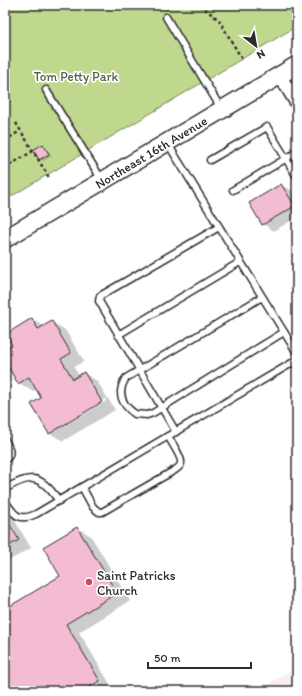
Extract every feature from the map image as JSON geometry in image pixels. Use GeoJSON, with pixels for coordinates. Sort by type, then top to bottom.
{"type":"FeatureCollection","features":[{"type":"Feature","properties":{"kind":"street","name":"Northeast 16th Avenue"},"geometry":{"type":"LineString","coordinates":[[5,239],[297,65]]}},
{"type":"Feature","properties":{"kind":"street"},"geometry":{"type":"LineString","coordinates":[[280,76],[297,104]]}},
{"type":"Feature","properties":{"kind":"lane"},"geometry":{"type":"LineString","coordinates":[[166,17],[222,110]]}},
{"type":"Feature","properties":{"kind":"lane"},"geometry":{"type":"LineString","coordinates":[[46,90],[102,181]]}},
{"type":"Feature","properties":{"kind":"lane"},"geometry":{"type":"LineString","coordinates":[[210,160],[267,127],[297,177]]}},
{"type":"Feature","properties":{"kind":"lane"},"geometry":{"type":"LineString","coordinates":[[167,142],[297,353]]}},
{"type":"Feature","properties":{"kind":"lane"},"geometry":{"type":"LineString","coordinates":[[233,190],[297,152]]}},
{"type":"Feature","properties":{"kind":"lane"},"geometry":{"type":"LineString","coordinates":[[176,432],[100,305],[100,296],[219,226]]}},
{"type":"Feature","properties":{"kind":"lane"},"geometry":{"type":"LineString","coordinates":[[118,335],[240,262]]}},
{"type":"Feature","properties":{"kind":"lane"},"geometry":{"type":"LineString","coordinates":[[262,297],[126,378],[121,388],[122,398],[126,406],[135,414],[140,415],[153,413],[284,332]]}},
{"type":"Feature","properties":{"kind":"lane"},"geometry":{"type":"LineString","coordinates":[[5,501],[14,515],[23,518],[36,514],[297,360]]}},
{"type":"Feature","properties":{"kind":"lane"},"geometry":{"type":"LineString","coordinates":[[82,487],[93,507],[99,512],[102,512],[169,474],[180,467],[182,462],[168,436]]}},
{"type":"Feature","properties":{"kind":"lane"},"geometry":{"type":"LineString","coordinates":[[5,440],[10,448],[8,458],[5,460]]}},
{"type":"Feature","properties":{"kind":"lane"},"geometry":{"type":"LineString","coordinates":[[5,489],[24,479],[34,478],[46,485],[58,501]]}},
{"type":"Feature","properties":{"kind":"path"},"geometry":{"type":"LineString","coordinates":[[200,5],[218,20],[243,61]]}},
{"type":"Feature","properties":{"kind":"path"},"geometry":{"type":"LineString","coordinates":[[16,123],[50,179]]}},
{"type":"Feature","properties":{"kind":"path"},"geometry":{"type":"LineString","coordinates":[[5,139],[6,140],[20,131]]}},
{"type":"Feature","properties":{"kind":"path"},"geometry":{"type":"LineString","coordinates":[[5,168],[33,151]]}},
{"type":"Feature","properties":{"kind":"shaded area"},"geometry":{"type":"Polygon","coordinates":[[[297,667],[297,691],[257,691],[297,667]]]}},
{"type":"Feature","properties":{"kind":"green space","name":"Tom Petty Park"},"geometry":{"type":"Polygon","coordinates":[[[5,5],[297,5],[297,26],[5,200],[5,5]]]}},
{"type":"Feature","properties":{"kind":"building"},"geometry":{"type":"Polygon","coordinates":[[[43,144],[49,154],[39,160],[33,150],[43,144]]]}},
{"type":"Feature","properties":{"kind":"building"},"geometry":{"type":"Polygon","coordinates":[[[281,184],[295,206],[262,225],[249,203],[281,184]]]}},
{"type":"Feature","properties":{"kind":"building"},"geometry":{"type":"Polygon","coordinates":[[[32,318],[38,329],[52,321],[71,353],[61,359],[73,379],[84,372],[102,402],[49,434],[31,404],[41,398],[29,377],[18,384],[5,361],[5,349],[12,345],[6,334],[32,318]]]}},
{"type":"Feature","properties":{"kind":"building"},"geometry":{"type":"Polygon","coordinates":[[[5,517],[19,540],[5,548],[5,517]]]}},
{"type":"Feature","properties":{"kind":"building"},"geometry":{"type":"Polygon","coordinates":[[[77,527],[117,593],[66,624],[100,681],[82,691],[5,691],[5,609],[60,576],[43,547],[77,527]]]}},
{"type":"Feature","properties":{"kind":"place","name":"Saint Patricks Church"},"geometry":{"type":"Point","coordinates":[89,582]}}]}
